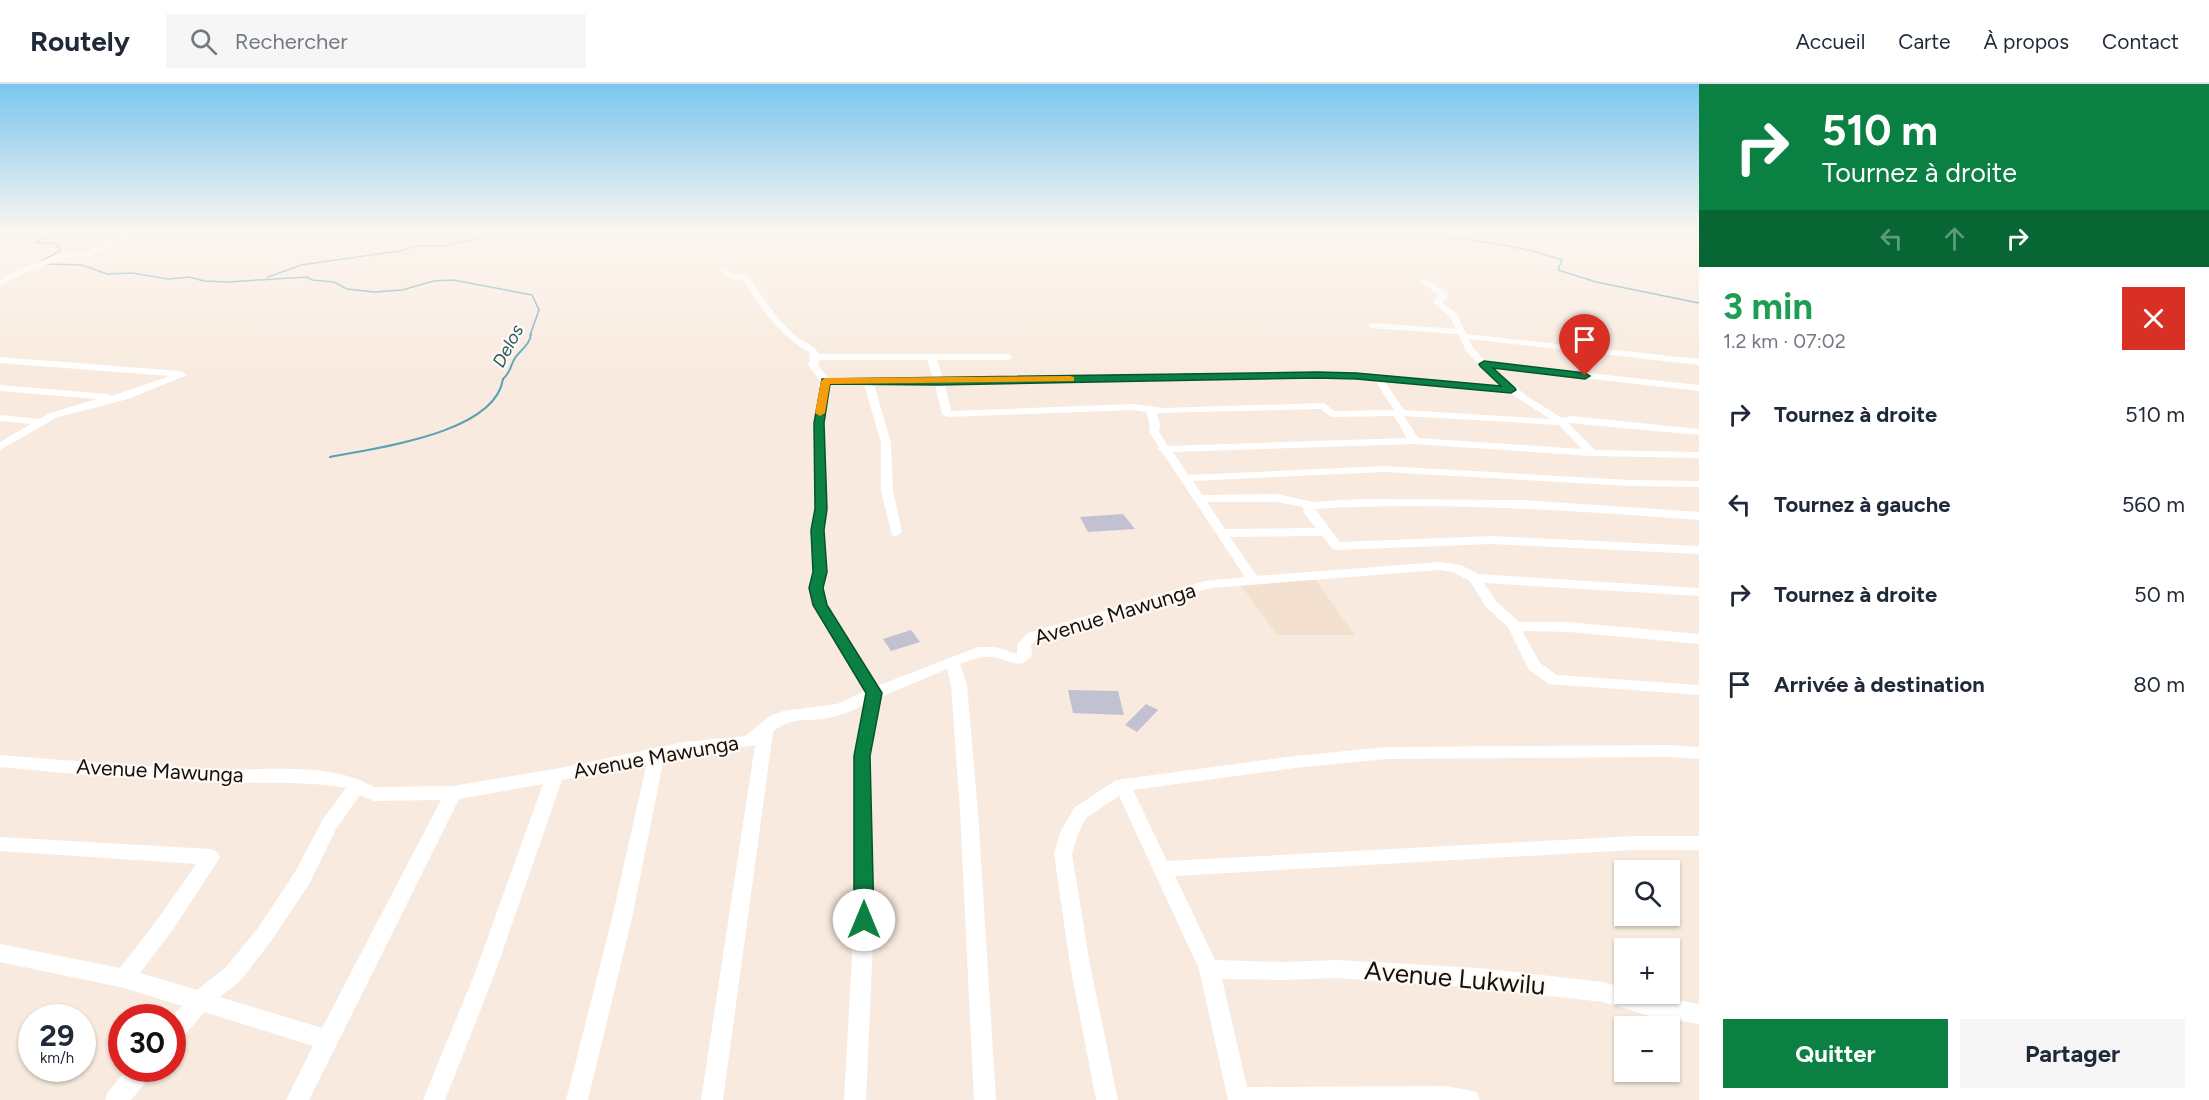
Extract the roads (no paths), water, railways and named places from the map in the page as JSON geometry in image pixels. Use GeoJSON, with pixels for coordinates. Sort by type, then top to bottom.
{"type":"FeatureCollection","features":[{"type":"Feature","properties":{"kind":"street"},"geometry":{"type":"LineString","coordinates":[[747,279],[761,304],[792,338],[797,343],[808,346],[815,357],[813,365],[825,381],[819,423],[820,572],[816,588],[820,605],[874,693],[862,756],[864,920],[855,1100]]}},
{"type":"Feature","properties":{"kind":"street"},"geometry":{"type":"LineString","coordinates":[[1425,281],[1443,294],[1444,297],[1437,302],[1454,316],[1469,349],[1511,390],[1561,422],[1592,453]]}},
{"type":"Feature","properties":{"kind":"street"},"geometry":{"type":"LineString","coordinates":[[1372,326],[1699,362]]}},
{"type":"Feature","properties":{"kind":"street"},"geometry":{"type":"LineString","coordinates":[[815,357],[1008,357]]}},
{"type":"Feature","properties":{"kind":"street"},"geometry":{"type":"LineString","coordinates":[[931,357],[947,414],[1316,405],[1323,406],[1331,414],[1401,413],[1561,422],[1571,419],[1699,432]]}},
{"type":"Feature","properties":{"kind":"street"},"geometry":{"type":"LineString","coordinates":[[0,360],[182,375],[141,392],[62,412],[40,422],[0,447]]}},
{"type":"Feature","properties":{"kind":"street"},"geometry":{"type":"LineString","coordinates":[[1484,364],[1699,388]]}},
{"type":"Feature","properties":{"kind":"street"},"geometry":{"type":"LineString","coordinates":[[825,381],[937,382],[1317,375],[1511,390]]}},
{"type":"Feature","properties":{"kind":"street"},"geometry":{"type":"LineString","coordinates":[[1378,378],[1401,413]]}},
{"type":"Feature","properties":{"kind":"street"},"geometry":{"type":"LineString","coordinates":[[868,382],[886,443],[887,491],[896,532]]}},
{"type":"Feature","properties":{"kind":"street"},"geometry":{"type":"LineString","coordinates":[[0,388],[118,398]]}},
{"type":"Feature","properties":{"kind":"street"},"geometry":{"type":"LineString","coordinates":[[1151,410],[1155,425],[1154,432],[1163,449],[1224,533],[1253,580]]}},
{"type":"Feature","properties":{"kind":"street"},"geometry":{"type":"LineString","coordinates":[[1401,413],[1398,416],[1399,420],[1414,441]]}},
{"type":"Feature","properties":{"kind":"street"},"geometry":{"type":"LineString","coordinates":[[0,418],[40,422]]}},
{"type":"Feature","properties":{"kind":"street"},"geometry":{"type":"LineString","coordinates":[[1163,449],[1414,441],[1592,453],[1699,455]]}},
{"type":"Feature","properties":{"kind":"street"},"geometry":{"type":"LineString","coordinates":[[1186,478],[1384,469],[1617,483],[1699,484]]}},
{"type":"Feature","properties":{"kind":"street"},"geometry":{"type":"LineString","coordinates":[[1199,499],[1277,498],[1308,505],[1524,504],[1699,516]]}},
{"type":"Feature","properties":{"kind":"street"},"geometry":{"type":"LineString","coordinates":[[1308,505],[1310,513],[1337,546],[1492,540],[1699,549]]}},
{"type":"Feature","properties":{"kind":"street"},"geometry":{"type":"LineString","coordinates":[[1224,533],[1325,532]]}},
{"type":"Feature","properties":{"kind":"street","name":"Avenue Mawunga"},"geometry":{"type":"LineString","coordinates":[[0,761],[213,776],[308,778],[358,785],[363,792],[374,794],[453,793],[555,776],[684,748],[746,742],[754,739],[776,720],[789,714],[823,713],[841,709],[903,680],[987,651],[1020,660],[1024,655],[1024,644],[1033,636],[1210,584],[1440,566],[1456,568],[1475,578],[1699,592]]}},
{"type":"Feature","properties":{"kind":"street"},"geometry":{"type":"LineString","coordinates":[[1475,578],[1491,604],[1515,626],[1569,627],[1699,639]]}},
{"type":"Feature","properties":{"kind":"street"},"geometry":{"type":"LineString","coordinates":[[1515,626],[1515,631],[1534,666],[1554,680],[1699,690]]}},
{"type":"Feature","properties":{"kind":"street"},"geometry":{"type":"LineString","coordinates":[[952,662],[959,685],[968,790],[985,1100]]}},
{"type":"Feature","properties":{"kind":"street"},"geometry":{"type":"LineString","coordinates":[[712,1100],[765,730]]}},
{"type":"Feature","properties":{"kind":"street"},"geometry":{"type":"LineString","coordinates":[[1107,1100],[1080,965],[1064,854],[1069,832],[1080,813],[1122,785],[1295,762],[1386,753],[1668,751],[1699,753]]}},
{"type":"Feature","properties":{"kind":"street"},"geometry":{"type":"LineString","coordinates":[[577,1100],[622,918],[657,754]]}},
{"type":"Feature","properties":{"kind":"street"},"geometry":{"type":"LineString","coordinates":[[435,1100],[485,973],[555,776]]}},
{"type":"Feature","properties":{"kind":"street"},"geometry":{"type":"LineString","coordinates":[[186,1018],[200,1001],[233,974],[265,934],[302,878],[329,824],[358,785]]}},
{"type":"Feature","properties":{"kind":"street"},"geometry":{"type":"LineString","coordinates":[[1122,785],[1209,969],[1239,1099],[1446,1097],[1469,1100]]}},
{"type":"Feature","properties":{"kind":"street"},"geometry":{"type":"LineString","coordinates":[[297,1100],[453,793]]}},
{"type":"Feature","properties":{"kind":"street"},"geometry":{"type":"LineString","coordinates":[[1161,869],[1634,843],[1699,843]]}},
{"type":"Feature","properties":{"kind":"street"},"geometry":{"type":"LineString","coordinates":[[0,844],[212,857],[167,922],[124,978]]}},
{"type":"Feature","properties":{"kind":"street"},"geometry":{"type":"LineString","coordinates":[[0,953],[124,978],[328,1040]]}},
{"type":"Feature","properties":{"kind":"street","name":"Avenue Lukwilu"},"geometry":{"type":"LineString","coordinates":[[1209,969],[1284,971],[1336,969],[1479,978],[1603,992],[1650,1006],[1699,1014]]}},
{"type":"Feature","properties":{"kind":"street"},"geometry":{"type":"LineString","coordinates":[[116,1100],[131,1082]]}},
{"type":"Feature","properties":{"kind":"waterway"},"geometry":{"type":"LineString","coordinates":[[198,279],[227,282],[258,280]]}},
{"type":"Feature","properties":{"kind":"waterway","name":"Delos"},"geometry":{"type":"LineString","coordinates":[[259,280],[268,279]]}},
{"type":"Feature","properties":{"kind":"waterway","name":"Delos"},"geometry":{"type":"LineString","coordinates":[[311,279],[334,282],[347,289],[374,292],[402,290],[434,281],[453,280],[532,295],[539,310],[530,335]]}},
{"type":"Feature","properties":{"kind":"waterway"},"geometry":{"type":"LineString","coordinates":[[1588,279],[1699,303]]}},
{"type":"Feature","properties":{"kind":"waterway","name":"Delos"},"geometry":{"type":"LineString","coordinates":[[330,457],[430,435],[479,413],[495,398],[503,379],[515,358],[529,341],[531,334]]}}]}
